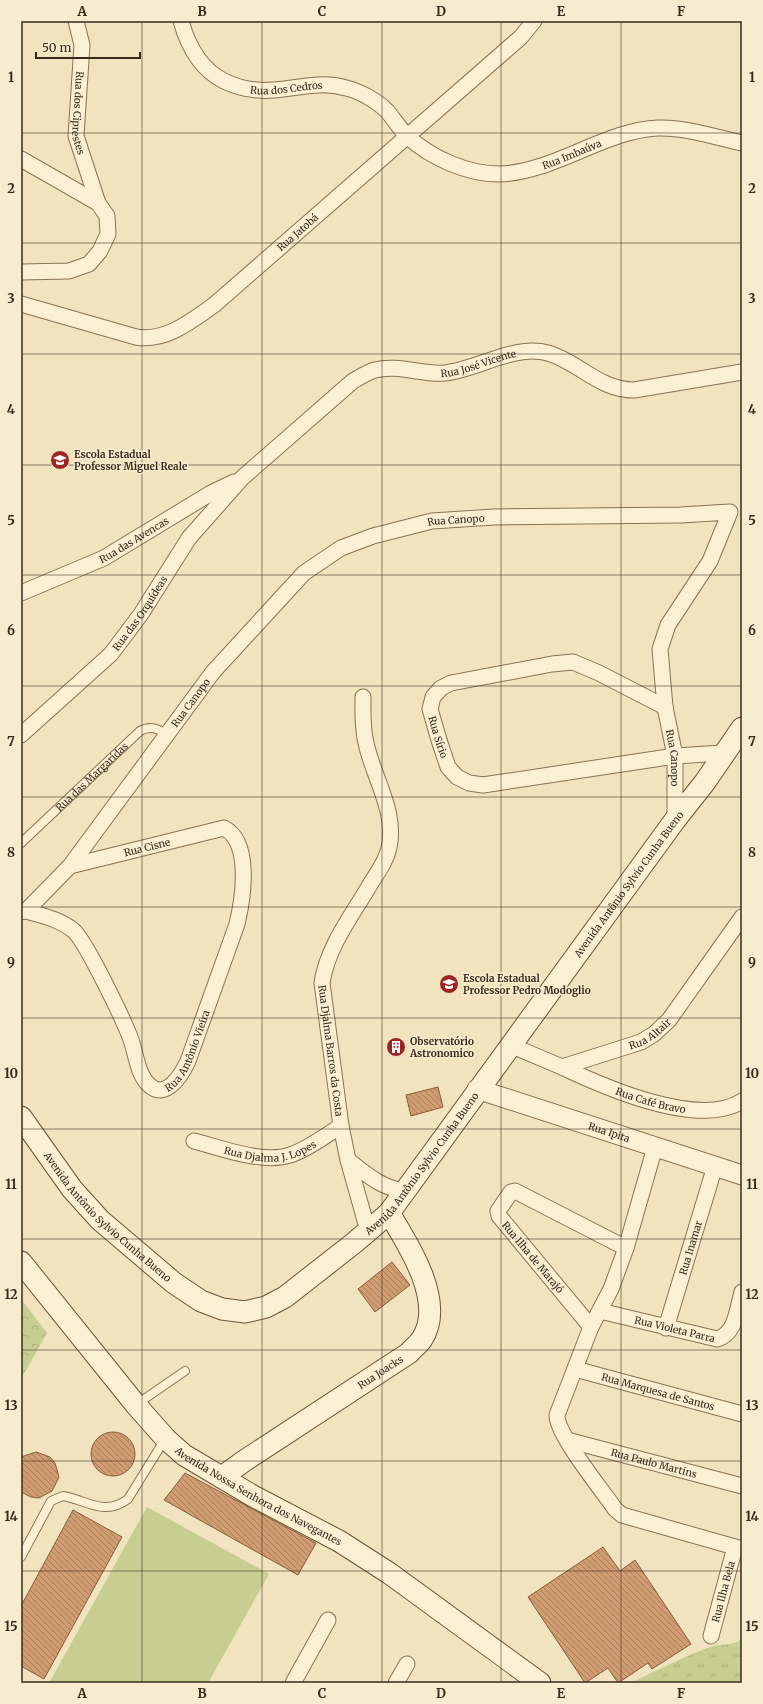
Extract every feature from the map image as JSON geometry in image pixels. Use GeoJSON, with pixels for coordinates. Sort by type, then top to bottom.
{"type":"FeatureCollection","features":[{"type":"Feature","properties":{"kind":"main road","name":"Avenida Antônio Sylvio Cunha Bueno"},"geometry":{"type":"LineString","coordinates":[[21,1117],[72,1188],[100,1220],[174,1282],[201,1301],[222,1309],[245,1312],[266,1307],[285,1298],[389,1213],[403,1191],[477,1089],[675,820],[705,782],[723,753],[742,728]]}},
{"type":"Feature","properties":{"kind":"main road","name":"Rua Joacks"},"geometry":{"type":"LineString","coordinates":[[222,1477],[409,1353],[422,1339],[427,1327],[430,1310],[423,1275],[411,1248],[389,1213]]}},
{"type":"Feature","properties":{"kind":"main road","name":"Avenida Nossa Senhora dos Navegantes"},"geometry":{"type":"LineString","coordinates":[[21,1262],[136,1405],[166,1439],[184,1455],[253,1496],[339,1541],[395,1578],[540,1683]]}},
{"type":"Feature","properties":{"kind":"street","name":"Rua dos Ciprestes"},"geometry":{"type":"LineString","coordinates":[[21,272],[69,271],[89,264],[100,252],[108,234],[106,216],[98,203],[76,136],[82,45],[76,21]]}},
{"type":"Feature","properties":{"kind":"street","name":"Rua dos Cedros"},"geometry":{"type":"LineString","coordinates":[[181,21],[192,50],[204,66],[223,80],[247,90],[268,91],[322,85],[346,87],[369,98],[386,110],[407,136]]}},
{"type":"Feature","properties":{"kind":"street","name":"Rua Jatobá"},"geometry":{"type":"LineString","coordinates":[[21,304],[148,339],[170,333],[194,319],[214,304],[521,37],[534,21]]}},
{"type":"Feature","properties":{"kind":"street","name":"Rua Imbaúva"},"geometry":{"type":"LineString","coordinates":[[407,136],[437,158],[471,171],[500,174],[535,167],[634,131],[658,128],[682,130],[742,144]]}},
{"type":"Feature","properties":{"kind":"street"},"geometry":{"type":"LineString","coordinates":[[21,159],[98,203]]}},
{"type":"Feature","properties":{"kind":"street","name":"Rua José Vicente"},"geometry":{"type":"LineString","coordinates":[[242,478],[353,381],[374,370],[393,368],[444,373],[518,353],[534,351],[549,354],[562,359],[589,376],[622,390],[634,390],[742,372]]}},
{"type":"Feature","properties":{"kind":"street","name":"Rua das Avencas"},"geometry":{"type":"LineString","coordinates":[[21,593],[104,558],[211,493],[242,478]]}},
{"type":"Feature","properties":{"kind":"street","name":"Rua das Orquídeas"},"geometry":{"type":"LineString","coordinates":[[21,735],[111,654],[141,614],[189,538],[242,478]]}},
{"type":"Feature","properties":{"kind":"street","name":"Rua Canopo"},"geometry":{"type":"LineString","coordinates":[[23,915],[70,866],[213,672],[304,573],[341,548],[373,536],[432,521],[494,517],[681,515],[730,512],[710,561],[668,625],[660,649],[665,707],[674,756],[675,820]]}},
{"type":"Feature","properties":{"kind":"street","name":"Rua Sírio"},"geometry":{"type":"LineString","coordinates":[[665,707],[599,673],[573,662],[552,664],[451,683],[440,688],[433,697],[430,709],[448,767],[457,776],[469,783],[482,785],[674,756],[723,753]]}},
{"type":"Feature","properties":{"kind":"street","name":"Rua Djalma Barros da Costa"},"geometry":{"type":"LineString","coordinates":[[363,697],[363,723],[366,743],[388,809],[391,828],[389,849],[381,866],[330,953],[324,969],[322,983],[341,1126],[348,1160],[368,1231]]}},
{"type":"Feature","properties":{"kind":"street","name":"Rua Cisne"},"geometry":{"type":"LineString","coordinates":[[70,866],[224,828]]}},
{"type":"Feature","properties":{"kind":"street","name":"Rua Antônio Vieira"},"geometry":{"type":"LineString","coordinates":[[23,915],[59,920],[74,932],[84,947],[122,1020],[130,1038],[142,1075],[149,1085],[157,1090],[165,1089],[173,1084],[181,1075],[188,1061],[237,924],[242,902],[244,883],[239,843],[235,836],[224,828]]}},
{"type":"Feature","properties":{"kind":"street","name":"Rua Altair"},"geometry":{"type":"LineString","coordinates":[[562,1066],[621,1049],[641,1042],[654,1034],[669,1020],[742,917]]}},
{"type":"Feature","properties":{"kind":"street"},"geometry":{"type":"LineString","coordinates":[[510,1045],[562,1066]]}},
{"type":"Feature","properties":{"kind":"street","name":"Rua Café Bravo"},"geometry":{"type":"LineString","coordinates":[[562,1066],[591,1080],[620,1091],[682,1109],[706,1111],[727,1108],[742,1101]]}},
{"type":"Feature","properties":{"kind":"street","name":"Rua Ipita"},"geometry":{"type":"LineString","coordinates":[[477,1089],[742,1175]]}},
{"type":"Feature","properties":{"kind":"street","name":"Rua Djalma J. Lopes"},"geometry":{"type":"LineString","coordinates":[[194,1141],[254,1156],[275,1158],[291,1155],[341,1126]]}},
{"type":"Feature","properties":{"kind":"street"},"geometry":{"type":"LineString","coordinates":[[655,1147],[626,1248],[611,1289],[591,1327],[557,1415],[558,1425],[616,1509],[622,1515],[739,1548]]}},
{"type":"Feature","properties":{"kind":"street"},"geometry":{"type":"LineString","coordinates":[[348,1160],[376,1182],[390,1189],[403,1191]]}},
{"type":"Feature","properties":{"kind":"street","name":"Rua Inamar"},"geometry":{"type":"LineString","coordinates":[[666,1328],[715,1166]]}},
{"type":"Feature","properties":{"kind":"street","name":"Rua Ilha de Marajó"},"geometry":{"type":"LineString","coordinates":[[591,1327],[499,1216],[498,1211],[511,1192],[515,1191],[626,1248]]}},
{"type":"Feature","properties":{"kind":"street","name":"Rua Violeta Parra"},"geometry":{"type":"LineString","coordinates":[[600,1312],[717,1339],[723,1338],[732,1328],[742,1292]]}},
{"type":"Feature","properties":{"kind":"street","name":"Rua Marquesa de Santos"},"geometry":{"type":"LineString","coordinates":[[575,1369],[742,1414]]}},
{"type":"Feature","properties":{"kind":"street","name":"Rua Paulo Martins"},"geometry":{"type":"LineString","coordinates":[[567,1440],[742,1486]]}},
{"type":"Feature","properties":{"kind":"street","name":"Rua Ilha Bela"},"geometry":{"type":"LineString","coordinates":[[711,1636],[739,1548]]}},
{"type":"Feature","properties":{"kind":"street"},"geometry":{"type":"LineString","coordinates":[[293,1683],[328,1620]]}},
{"type":"Feature","properties":{"kind":"street"},"geometry":{"type":"LineString","coordinates":[[396,1683],[407,1664]]}},
{"type":"Feature","properties":{"kind":"lane","name":"Rua das Margaridas"},"geometry":{"type":"LineString","coordinates":[[21,843],[140,731],[153,727],[168,734]]}},
{"type":"Feature","properties":{"kind":"lane"},"geometry":{"type":"LineString","coordinates":[[136,1405],[185,1370]]}},
{"type":"Feature","properties":{"kind":"lane"},"geometry":{"type":"LineString","coordinates":[[21,1557],[51,1501],[63,1496],[94,1506],[113,1507],[120,1505],[128,1499],[166,1439]]}},
{"type":"Feature","properties":{"kind":"green space"},"geometry":{"type":"Polygon","coordinates":[[[21,1299],[47,1333],[21,1379],[21,1299]]]}},
{"type":"Feature","properties":{"kind":"green space"},"geometry":{"type":"Polygon","coordinates":[[[147,1507],[269,1574],[208,1683],[49,1683],[147,1507]]]}},
{"type":"Feature","properties":{"kind":"green space"},"geometry":{"type":"Polygon","coordinates":[[[742,1639],[742,1680],[732,1683],[631,1683],[710,1647],[734,1643],[742,1639]]]}},
{"type":"Feature","properties":{"kind":"building","name":"Observatório Astronomico"},"geometry":{"type":"Polygon","coordinates":[[[396,1038],[402,1041],[405,1047],[402,1053],[396,1056],[390,1053],[387,1047],[390,1041],[396,1038]]]}},
{"type":"Feature","properties":{"kind":"building"},"geometry":{"type":"Polygon","coordinates":[[[438,1087],[443,1107],[411,1116],[406,1095],[438,1087]]]}},
{"type":"Feature","properties":{"kind":"building"},"geometry":{"type":"Polygon","coordinates":[[[392,1262],[410,1285],[375,1312],[358,1289],[392,1262]]]}},
{"type":"Feature","properties":{"kind":"building"},"geometry":{"type":"Polygon","coordinates":[[[109,1432],[117,1432],[122,1433],[129,1438],[134,1445],[134,1463],[129,1470],[122,1475],[109,1476],[101,1473],[94,1466],[91,1458],[91,1450],[94,1442],[101,1435],[109,1432]]]}},
{"type":"Feature","properties":{"kind":"building"},"geometry":{"type":"Polygon","coordinates":[[[36,1452],[50,1457],[55,1463],[59,1477],[52,1491],[39,1498],[31,1497],[21,1492],[21,1457],[36,1452]]]}},
{"type":"Feature","properties":{"kind":"building"},"geometry":{"type":"Polygon","coordinates":[[[185,1473],[316,1543],[298,1575],[164,1500],[185,1473]]]}},
{"type":"Feature","properties":{"kind":"building"},"geometry":{"type":"Polygon","coordinates":[[[73,1510],[122,1537],[44,1679],[21,1666],[21,1606],[73,1510]]]}},
{"type":"Feature","properties":{"kind":"building"},"geometry":{"type":"Polygon","coordinates":[[[603,1547],[620,1571],[635,1560],[691,1644],[652,1669],[648,1663],[618,1683],[608,1668],[585,1683],[528,1597],[603,1547]]]}},
{"type":"Feature","properties":{"kind":"place","name":"Escola Estadual Professor Miguel Reale"},"geometry":{"type":"Point","coordinates":[60,460]}},
{"type":"Feature","properties":{"kind":"place","name":"Escola Estadual Professor Pedro Modoglio"},"geometry":{"type":"Point","coordinates":[449,984]}},
{"type":"Feature","properties":{"kind":"place","name":"Observatório Astronomico"},"geometry":{"type":"Point","coordinates":[396,1047]}}]}
